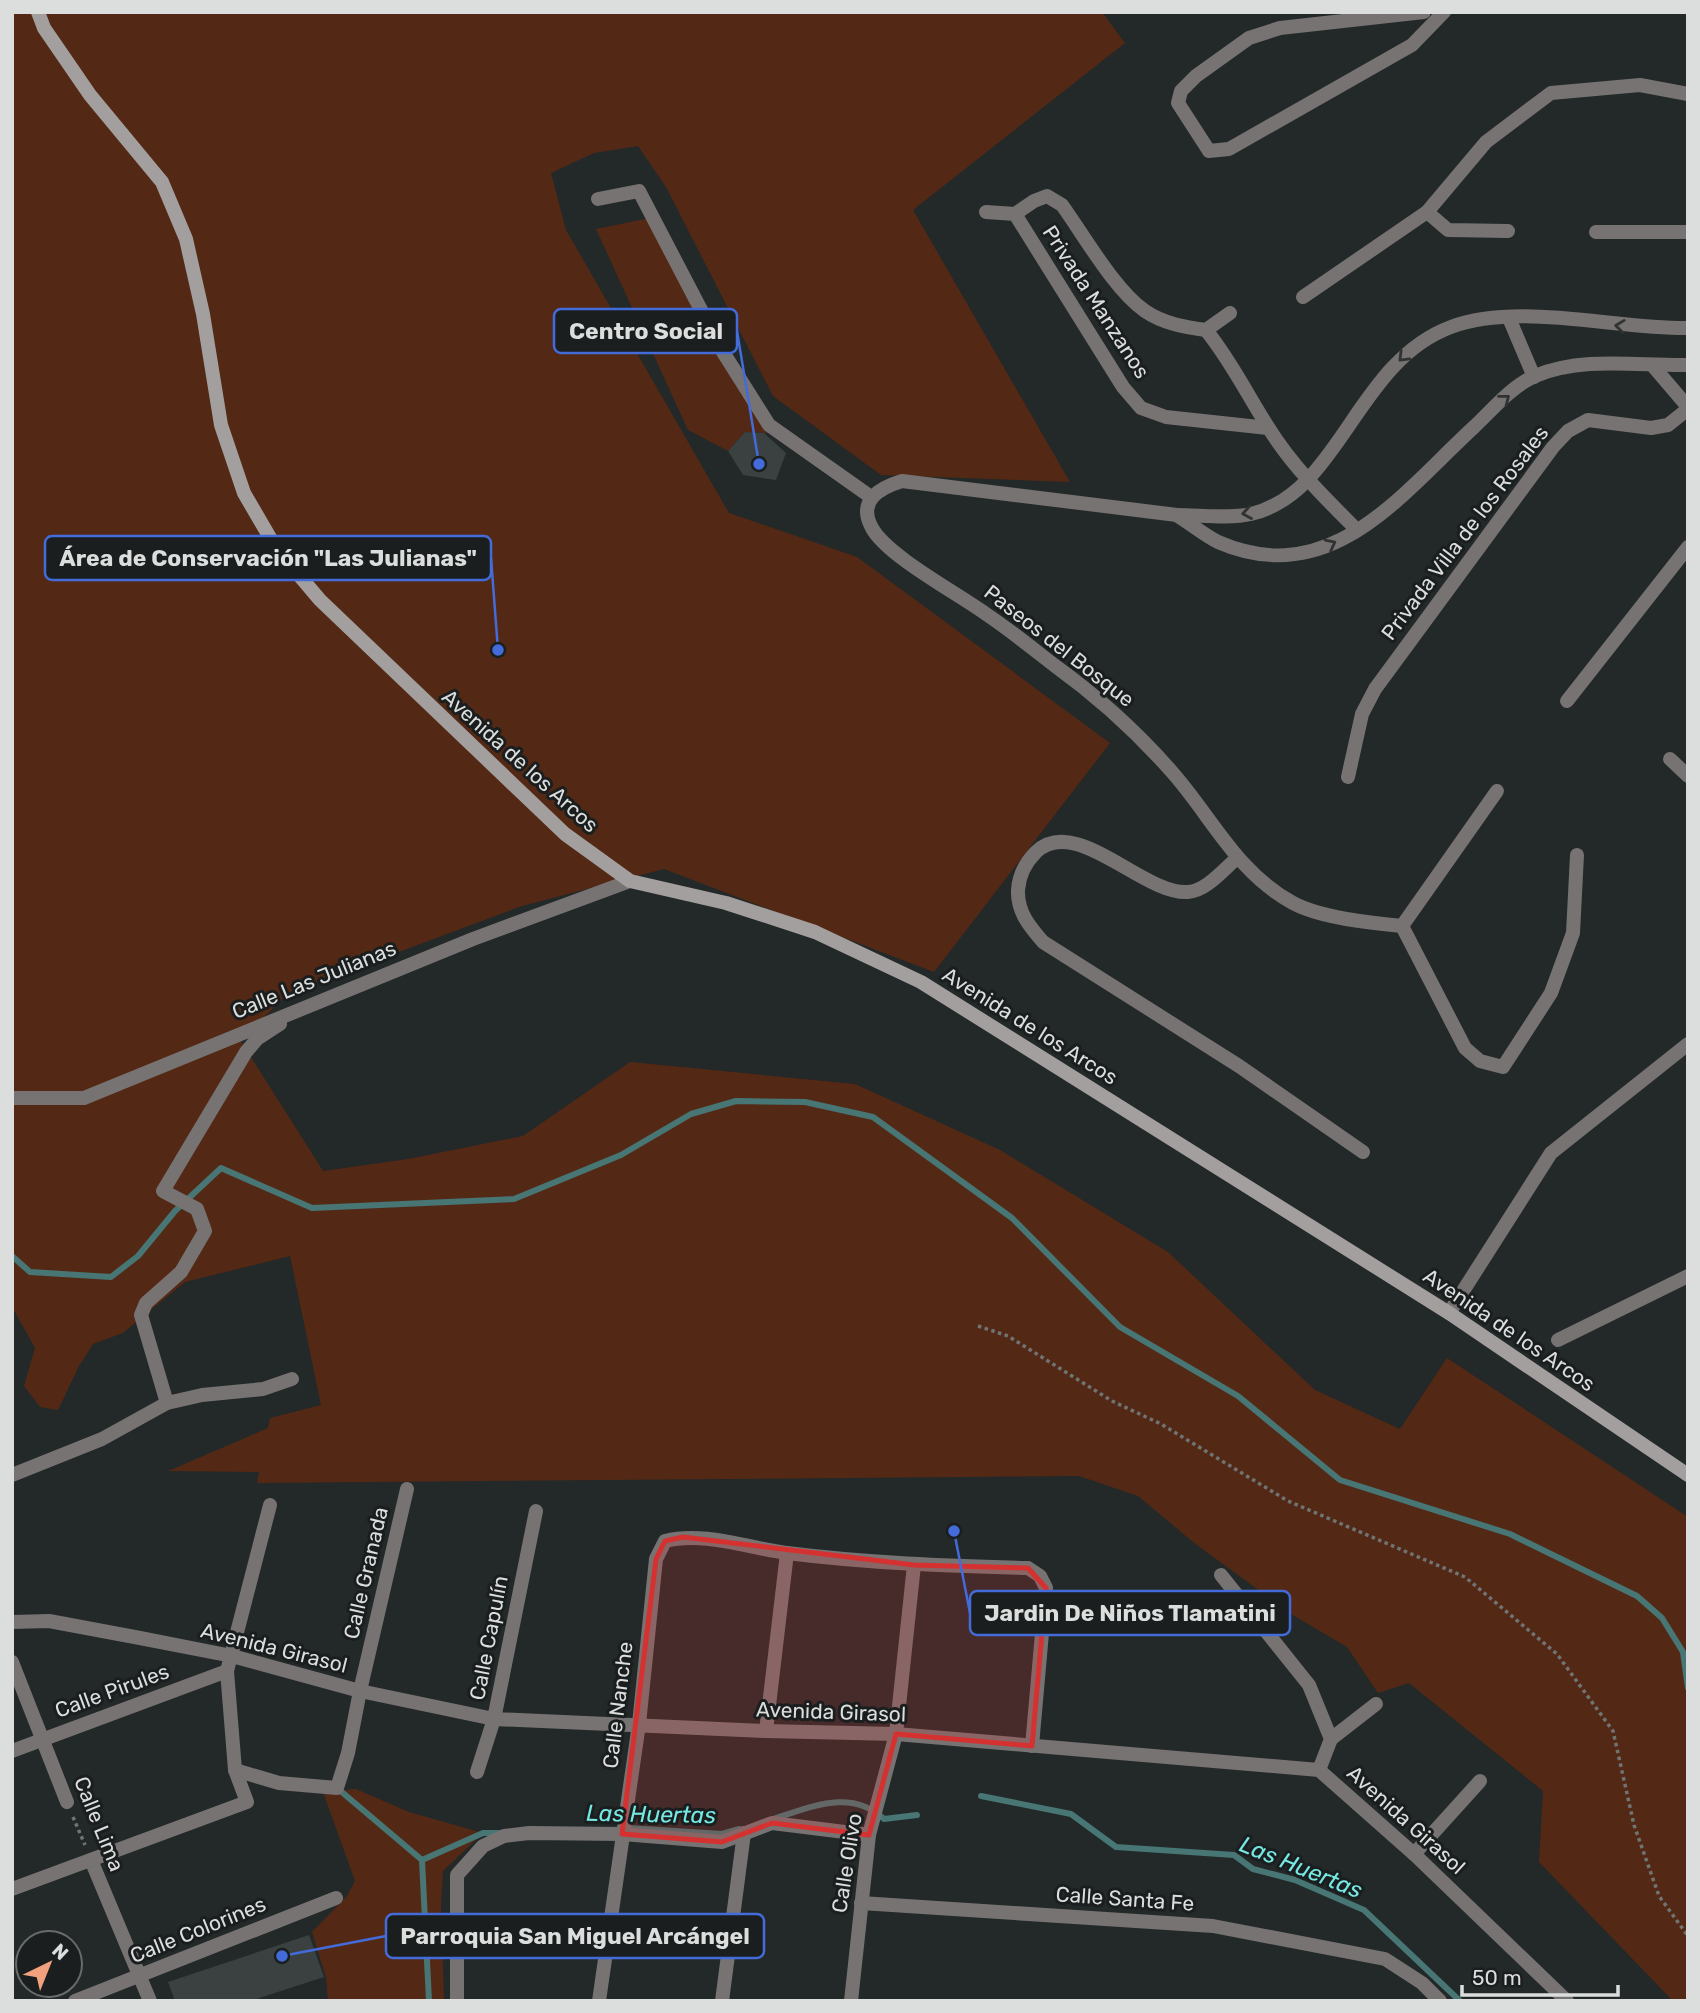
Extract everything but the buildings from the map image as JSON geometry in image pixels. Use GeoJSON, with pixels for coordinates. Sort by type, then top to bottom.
{"type":"FeatureCollection","features":[{"type":"Feature","properties":{"kind":"main road","name":"Avenida de los Arcos"},"geometry":{"type":"LineString","coordinates":[[38,12],[44,27],[90,95],[162,182],[186,239],[203,314],[221,425],[244,493],[276,548],[320,600],[565,834],[630,881],[726,903],[815,932],[921,982],[1449,1313],[1688,1475]]}},
{"type":"Feature","properties":{"kind":"street"},"geometry":{"type":"LineString","coordinates":[[1424,12],[1280,27],[1250,38],[1196,76],[1181,91],[1178,103],[1209,151],[1229,149],[1412,45],[1444,12]]}},
{"type":"Feature","properties":{"kind":"street"},"geometry":{"type":"LineString","coordinates":[[1303,297],[1427,212],[1486,142],[1551,93],[1640,85],[1688,94]]}},
{"type":"Feature","properties":{"kind":"street"},"geometry":{"type":"LineString","coordinates":[[598,199],[639,191],[723,352],[769,425],[871,497],[880,487],[902,481],[1177,515],[1250,515],[1284,502],[1308,481],[1362,403],[1408,351],[1449,327],[1481,319],[1509,318],[1573,319],[1646,329],[1688,328]]}},
{"type":"Feature","properties":{"kind":"street","name":"Privada Manzanos"},"geometry":{"type":"LineString","coordinates":[[986,212],[1015,214],[1034,201],[1047,197],[1062,205],[1125,292],[1145,311],[1173,325],[1206,330]]}},
{"type":"Feature","properties":{"kind":"street"},"geometry":{"type":"LineString","coordinates":[[1427,212],[1448,230],[1508,231]]}},
{"type":"Feature","properties":{"kind":"street","name":"Privada Manzanos"},"geometry":{"type":"LineString","coordinates":[[1015,214],[1123,387],[1141,408],[1166,417],[1268,428]]}},
{"type":"Feature","properties":{"kind":"street"},"geometry":{"type":"LineString","coordinates":[[1596,232],[1688,232]]}},
{"type":"Feature","properties":{"kind":"street"},"geometry":{"type":"LineString","coordinates":[[1230,313],[1206,330],[1229,358],[1268,428],[1308,481],[1357,530]]}},
{"type":"Feature","properties":{"kind":"street"},"geometry":{"type":"LineString","coordinates":[[1509,318],[1534,377]]}},
{"type":"Feature","properties":{"kind":"street"},"geometry":{"type":"LineString","coordinates":[[1177,515],[1217,541],[1252,553],[1283,558],[1323,549],[1385,511],[1501,401],[1534,377],[1586,363],[1688,365]]}},
{"type":"Feature","properties":{"kind":"street"},"geometry":{"type":"LineString","coordinates":[[1653,366],[1688,408]]}},
{"type":"Feature","properties":{"kind":"street","name":"Privada Villa de los Rosales"},"geometry":{"type":"LineString","coordinates":[[1348,778],[1362,714],[1375,689],[1553,446],[1568,431],[1588,420],[1651,428],[1668,425],[1688,408]]}},
{"type":"Feature","properties":{"kind":"street","name":"Paseos del Bosque"},"geometry":{"type":"LineString","coordinates":[[871,497],[867,512],[873,530],[895,552],[988,615],[1081,685],[1130,727],[1173,773],[1236,859],[1294,904],[1359,922],[1402,926]]}},
{"type":"Feature","properties":{"kind":"street"},"geometry":{"type":"LineString","coordinates":[[1567,701],[1688,547]]}},
{"type":"Feature","properties":{"kind":"street"},"geometry":{"type":"LineString","coordinates":[[1670,759],[1688,776]]}},
{"type":"Feature","properties":{"kind":"street"},"geometry":{"type":"LineString","coordinates":[[1497,791],[1480,819],[1402,926],[1465,1048],[1480,1061],[1503,1067],[1551,993],[1573,933],[1577,855]]}},
{"type":"Feature","properties":{"kind":"street"},"geometry":{"type":"LineString","coordinates":[[1236,859],[1207,884],[1190,892],[1168,889],[1093,850],[1063,841],[1045,845],[1033,855],[1021,872],[1018,893],[1024,920],[1043,942],[1239,1066],[1363,1152]]}},
{"type":"Feature","properties":{"kind":"street","name":"Calle Las Julianas"},"geometry":{"type":"LineString","coordinates":[[12,1098],[84,1098],[473,939],[630,881]]}},
{"type":"Feature","properties":{"kind":"street"},"geometry":{"type":"LineString","coordinates":[[167,1404],[141,1315],[146,1303],[181,1272],[205,1231],[194,1208],[163,1191],[189,1151],[214,1100],[257,1039],[307,1006]]}},
{"type":"Feature","properties":{"kind":"street"},"geometry":{"type":"LineString","coordinates":[[1449,1313],[1551,1153],[1688,1044]]}},
{"type":"Feature","properties":{"kind":"street"},"geometry":{"type":"LineString","coordinates":[[1558,1340],[1688,1276]]}},
{"type":"Feature","properties":{"kind":"street"},"geometry":{"type":"LineString","coordinates":[[12,1475],[102,1439],[167,1404],[202,1395],[263,1389],[292,1379]]}},
{"type":"Feature","properties":{"kind":"street","name":"Calle Granada"},"geometry":{"type":"LineString","coordinates":[[235,1770],[279,1783],[337,1788],[348,1753],[408,1489]]}},
{"type":"Feature","properties":{"kind":"street"},"geometry":{"type":"LineString","coordinates":[[12,1889],[247,1802],[235,1770],[227,1671],[270,1505]]}},
{"type":"Feature","properties":{"kind":"street","name":"Calle Capulín"},"geometry":{"type":"LineString","coordinates":[[477,1772],[494,1718],[536,1511]]}},
{"type":"Feature","properties":{"kind":"street","name":"Calle Nanche"},"geometry":{"type":"LineString","coordinates":[[599,2001],[639,1724],[656,1559],[665,1541],[683,1536],[787,1553]]}},
{"type":"Feature","properties":{"kind":"street"},"geometry":{"type":"LineString","coordinates":[[766,1731],[787,1553],[914,1565],[1028,1568],[1040,1576],[1046,1588],[1032,1746]]}},
{"type":"Feature","properties":{"kind":"street","name":"Calle Olivo"},"geometry":{"type":"LineString","coordinates":[[851,2001],[870,1830],[896,1734],[914,1565]]}},
{"type":"Feature","properties":{"kind":"street"},"geometry":{"type":"LineString","coordinates":[[1221,1575],[1309,1685],[1331,1739]]}},
{"type":"Feature","properties":{"kind":"street","name":"Avenida Girasol"},"geometry":{"type":"LineString","coordinates":[[12,1622],[49,1621],[232,1656],[360,1691],[494,1718],[766,1731],[896,1734],[1319,1770],[1414,1854],[1567,2001]]}},
{"type":"Feature","properties":{"kind":"street","name":"Calle Lima"},"geometry":{"type":"LineString","coordinates":[[12,1662],[67,1802]]}},
{"type":"Feature","properties":{"kind":"street","name":"Calle Pirules"},"geometry":{"type":"LineString","coordinates":[[12,1751],[227,1671]]}},
{"type":"Feature","properties":{"kind":"street"},"geometry":{"type":"LineString","coordinates":[[1319,1770],[1331,1739],[1376,1704]]}},
{"type":"Feature","properties":{"kind":"street"},"geometry":{"type":"LineString","coordinates":[[1414,1854],[1480,1781]]}},
{"type":"Feature","properties":{"kind":"street"},"geometry":{"type":"LineString","coordinates":[[457,2001],[457,1875],[483,1846],[504,1836],[529,1833],[622,1833],[722,1842],[772,1823],[870,1830]]}},
{"type":"Feature","properties":{"kind":"street"},"geometry":{"type":"LineString","coordinates":[[722,2001],[744,1833]]}},
{"type":"Feature","properties":{"kind":"street","name":"Calle Lima"},"geometry":{"type":"LineString","coordinates":[[91,1860],[150,2001]]}},
{"type":"Feature","properties":{"kind":"street","name":"Calle Colorines"},"geometry":{"type":"LineString","coordinates":[[75,2001],[336,1898]]}},
{"type":"Feature","properties":{"kind":"street","name":"Calle Santa Fe"},"geometry":{"type":"LineString","coordinates":[[861,1903],[1213,1926],[1385,1959],[1422,1983],[1440,2001]]}},
{"type":"Feature","properties":{"kind":"path"},"geometry":{"type":"LineString","coordinates":[[978,1326],[1008,1336],[1112,1401],[1161,1424],[1288,1501],[1465,1577],[1557,1654],[1613,1731],[1634,1825],[1659,1896],[1688,1936]]}},
{"type":"Feature","properties":{"kind":"path","name":"Calle Lima"},"geometry":{"type":"LineString","coordinates":[[67,1802],[91,1860]]}},
{"type":"Feature","properties":{"kind":"highlighted area"},"geometry":{"type":"Polygon","coordinates":[[[683,1537],[914,1565],[1028,1568],[1046,1588],[1032,1746],[896,1734],[869,1835],[772,1823],[722,1842],[622,1834],[656,1559],[665,1541],[683,1537]]]}},
{"type":"Feature","properties":{"kind":"shaded area"},"geometry":{"type":"Polygon","coordinates":[[[12,12],[1102,12],[1125,43],[913,210],[1070,482],[881,475],[773,396],[666,187],[638,146],[594,153],[551,173],[566,230],[729,513],[857,557],[1110,743],[934,972],[664,869],[522,906],[289,993],[240,1040],[323,1171],[408,1159],[523,1136],[630,1062],[855,1084],[1000,1150],[1168,1252],[1315,1390],[1400,1429],[1447,1358],[1688,1517],[1688,2001],[1673,2001],[1539,1862],[1543,1791],[1409,1683],[1378,1693],[1347,1647],[1291,1614],[1193,1542],[1138,1496],[1079,1476],[257,1483],[259,1472],[168,1471],[268,1428],[270,1418],[321,1405],[290,1256],[185,1282],[123,1333],[93,1344],[58,1410],[40,1407],[24,1386],[35,1348],[12,1307],[12,12]]]}},
{"type":"Feature","properties":{"kind":"shaded area"},"geometry":{"type":"Polygon","coordinates":[[[655,217],[768,433],[745,432],[728,451],[688,430],[596,229],[655,217]]]}},
{"type":"Feature","properties":{"kind":"shaded area"},"geometry":{"type":"Polygon","coordinates":[[[356,1789],[409,1812],[483,1833],[443,1871],[441,1905],[444,2001],[328,2001],[326,1977],[312,1932],[347,1896],[355,1881],[323,1792],[356,1789]]]}},
{"type":"Feature","properties":{"kind":"waterway"},"geometry":{"type":"LineString","coordinates":[[12,1256],[30,1272],[111,1277],[138,1256],[175,1211],[221,1168],[312,1208],[514,1199],[621,1155],[691,1114],[736,1101],[805,1102],[873,1117],[1012,1218],[1120,1327],[1238,1396],[1340,1480],[1510,1534],[1637,1596],[1662,1618],[1683,1652],[1688,1688]]}},
{"type":"Feature","properties":{"kind":"waterway","name":"Las Huertas"},"geometry":{"type":"LineString","coordinates":[[337,1788],[422,1860],[429,2001]]}},
{"type":"Feature","properties":{"kind":"waterway","name":"Las Huertas"},"geometry":{"type":"LineString","coordinates":[[981,1796],[1071,1814],[1116,1847],[1234,1855],[1253,1869],[1295,1880],[1364,1910],[1460,2001]]}},
{"type":"Feature","properties":{"kind":"waterway","name":"Las Huertas"},"geometry":{"type":"LineString","coordinates":[[773,1819],[817,1806],[845,1802],[858,1804],[884,1819],[917,1815]]}},
{"type":"Feature","properties":{"kind":"waterway","name":"Las Huertas"},"geometry":{"type":"LineString","coordinates":[[628,1828],[722,1834],[739,1829]]}},
{"type":"Feature","properties":{"kind":"waterway","name":"Las Huertas"},"geometry":{"type":"LineString","coordinates":[[422,1860],[483,1833],[502,1833]]}},
{"type":"Feature","properties":{"kind":"place","name":"Centro Social"},"geometry":{"type":"Point","coordinates":[759,464]}},
{"type":"Feature","properties":{"kind":"place","name":"Área de Conservación \"Las Julianas\""},"geometry":{"type":"Point","coordinates":[498,650]}},
{"type":"Feature","properties":{"kind":"place","name":"Jardin De Niños Tlamatini"},"geometry":{"type":"Point","coordinates":[954,1531]}},
{"type":"Feature","properties":{"kind":"place","name":"Parroquia San Miguel Arcángel"},"geometry":{"type":"Point","coordinates":[282,1956]}}]}
